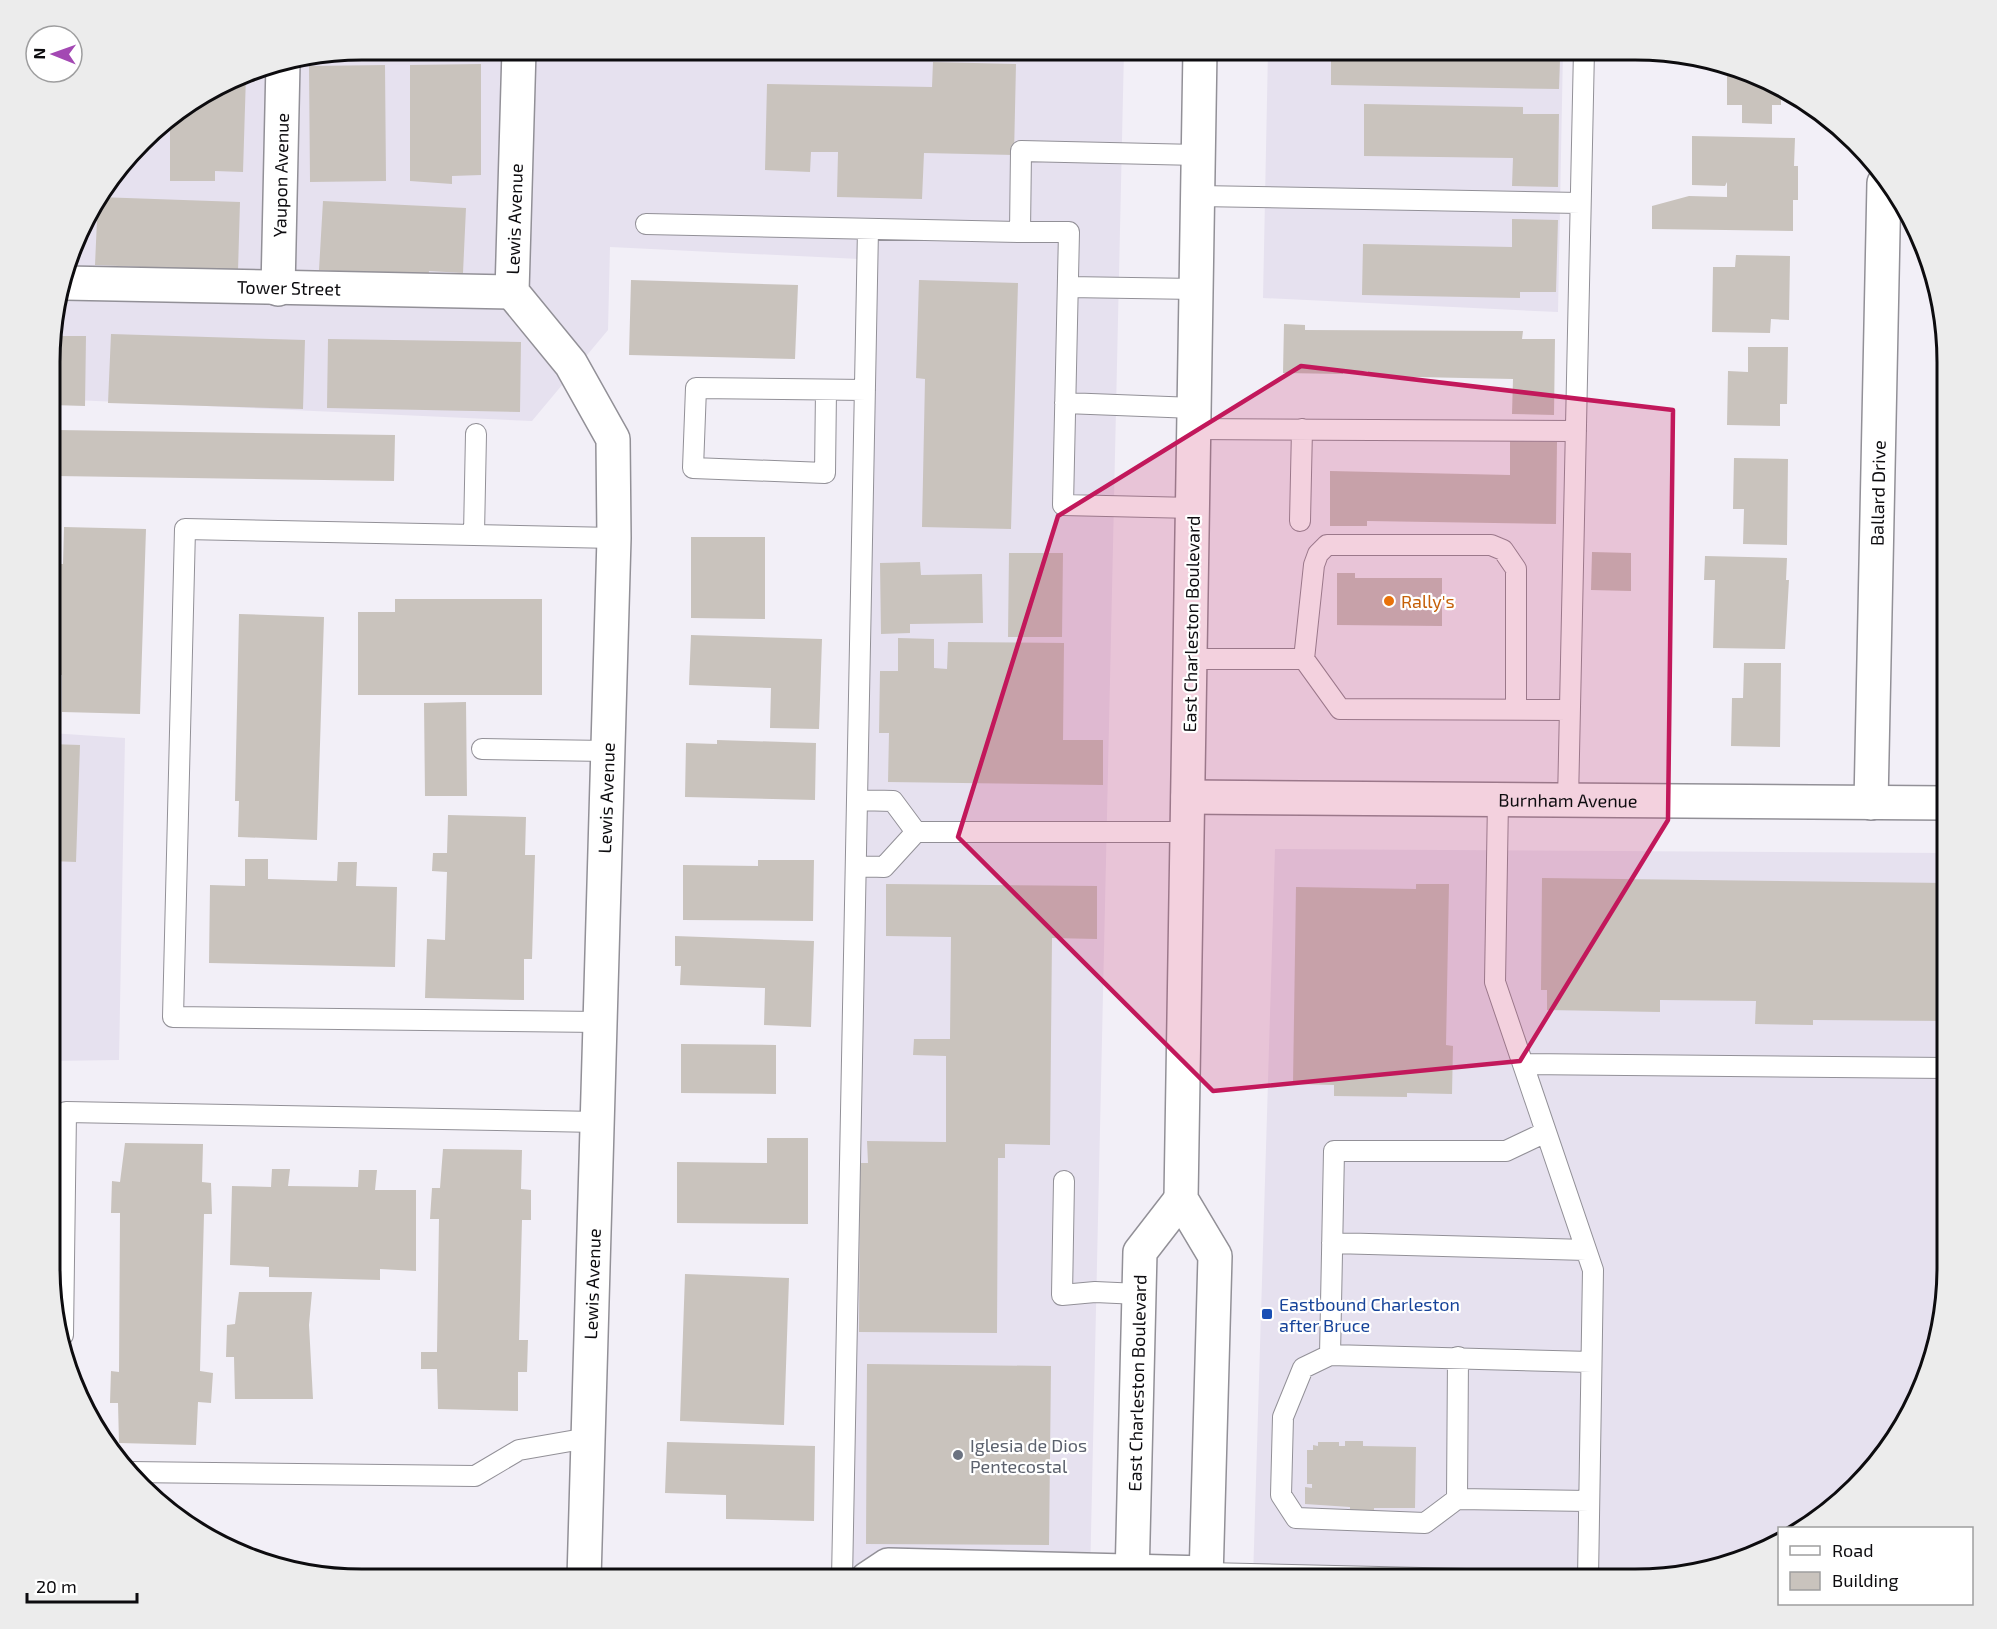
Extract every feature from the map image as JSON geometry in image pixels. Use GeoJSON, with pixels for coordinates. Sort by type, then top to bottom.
{"type":"FeatureCollection","features":[{"type":"Feature","properties":{"kind":"street","name":"Lewis Avenue"},"geometry":{"type":"LineString","coordinates":[[519,60],[512,292],[571,364],[614,439],[614,538],[584,1569]]}},
{"type":"Feature","properties":{"kind":"street","name":"East Charleston Boulevard"},"geometry":{"type":"LineString","coordinates":[[1132,1569],[1140,1252],[1181,1199],[1200,60]]}},
{"type":"Feature","properties":{"kind":"street","name":"Yaupon Avenue"},"geometry":{"type":"LineString","coordinates":[[278,289],[283,70]]}},
{"type":"Feature","properties":{"kind":"street","name":"Ballard Drive"},"geometry":{"type":"LineString","coordinates":[[1871,803],[1884,191]]}},
{"type":"Feature","properties":{"kind":"street","name":"Tower Street"},"geometry":{"type":"LineString","coordinates":[[70,283],[512,292]]}},
{"type":"Feature","properties":{"kind":"street","name":"Burnham Avenue"},"geometry":{"type":"LineString","coordinates":[[1188,797],[1937,803]]}},
{"type":"Feature","properties":{"kind":"street"},"geometry":{"type":"LineString","coordinates":[[1181,1199],[1215,1256],[1207,1569]]}},
{"type":"Feature","properties":{"kind":"street"},"geometry":{"type":"LineString","coordinates":[[881,1569],[888,1564],[999,1569]]}},
{"type":"Feature","properties":{"kind":"lane"},"geometry":{"type":"LineString","coordinates":[[1568,801],[1584,60]]}},
{"type":"Feature","properties":{"kind":"lane"},"geometry":{"type":"LineString","coordinates":[[1020,232],[1021,151],[1198,155]]}},
{"type":"Feature","properties":{"kind":"lane"},"geometry":{"type":"LineString","coordinates":[[1198,196],[1581,203]]}},
{"type":"Feature","properties":{"kind":"lane"},"geometry":{"type":"LineString","coordinates":[[646,224],[1069,232],[1063,505],[1193,508]]}},
{"type":"Feature","properties":{"kind":"lane"},"geometry":{"type":"LineString","coordinates":[[842,1569],[868,229]]}},
{"type":"Feature","properties":{"kind":"lane"},"geometry":{"type":"LineString","coordinates":[[1068,287],[1196,289]]}},
{"type":"Feature","properties":{"kind":"lane"},"geometry":{"type":"LineString","coordinates":[[826,390],[825,472],[693,468],[696,388],[865,390]]}},
{"type":"Feature","properties":{"kind":"lane"},"geometry":{"type":"LineString","coordinates":[[1065,403],[1302,429],[1576,431]]}},
{"type":"Feature","properties":{"kind":"lane"},"geometry":{"type":"LineString","coordinates":[[1300,520],[1302,429]]}},
{"type":"Feature","properties":{"kind":"lane"},"geometry":{"type":"LineString","coordinates":[[474,534],[476,434]]}},
{"type":"Feature","properties":{"kind":"lane"},"geometry":{"type":"LineString","coordinates":[[600,1022],[173,1017],[185,529],[614,538]]}},
{"type":"Feature","properties":{"kind":"lane"},"geometry":{"type":"LineString","coordinates":[[1516,709],[1516,569],[1503,550],[1491,545],[1327,545],[1318,554],[1314,565],[1304,660],[1340,709],[1570,710]]}},
{"type":"Feature","properties":{"kind":"lane"},"geometry":{"type":"LineString","coordinates":[[1190,659],[1304,660]]}},
{"type":"Feature","properties":{"kind":"lane"},"geometry":{"type":"LineString","coordinates":[[482,749],[608,750]]}},
{"type":"Feature","properties":{"kind":"lane"},"geometry":{"type":"LineString","coordinates":[[857,800],[893,801],[916,832]]}},
{"type":"Feature","properties":{"kind":"lane"},"geometry":{"type":"LineString","coordinates":[[1498,800],[1495,982],[1593,1270],[1588,1569]]}},
{"type":"Feature","properties":{"kind":"lane"},"geometry":{"type":"LineString","coordinates":[[856,866],[884,867],[916,832],[1187,832]]}},
{"type":"Feature","properties":{"kind":"lane"},"geometry":{"type":"LineString","coordinates":[[1523,1064],[1937,1068]]}},
{"type":"Feature","properties":{"kind":"lane"},"geometry":{"type":"LineString","coordinates":[[63,1309],[66,1112],[597,1122]]}},
{"type":"Feature","properties":{"kind":"lane"},"geometry":{"type":"LineString","coordinates":[[1330,1355],[1334,1151],[1506,1151],[1546,1132]]}},
{"type":"Feature","properties":{"kind":"lane"},"geometry":{"type":"LineString","coordinates":[[1064,1181],[1062,1295],[1095,1292],[1139,1294]]}},
{"type":"Feature","properties":{"kind":"lane"},"geometry":{"type":"LineString","coordinates":[[1332,1243],[1586,1250]]}},
{"type":"Feature","properties":{"kind":"lane"},"geometry":{"type":"LineString","coordinates":[[1589,1501],[1457,1498],[1425,1523],[1296,1518],[1281,1496],[1283,1417],[1303,1368],[1330,1355],[1592,1362]]}},
{"type":"Feature","properties":{"kind":"lane"},"geometry":{"type":"LineString","coordinates":[[1457,1498],[1458,1357]]}},
{"type":"Feature","properties":{"kind":"lane"},"geometry":{"type":"LineString","coordinates":[[140,1472],[475,1476],[519,1450],[588,1438]]}},
{"type":"Feature","properties":{"kind":"highlighted area"},"geometry":{"type":"Polygon","coordinates":[[[1301,366],[1673,410],[1668,820],[1520,1061],[1213,1091],[958,837],[1058,516],[1301,366]]]}},
{"type":"Feature","properties":{"kind":"shaded area"},"geometry":{"type":"Polygon","coordinates":[[[362,60],[1124,60],[1090,1569],[835,1569],[859,259],[610,247],[608,330],[532,421],[60,399],[63,322],[76,265],[100,211],[122,178],[148,148],[178,122],[228,91],[265,76],[303,66],[362,60]]]}},
{"type":"Feature","properties":{"kind":"shaded area"},"geometry":{"type":"Polygon","coordinates":[[[1268,60],[1563,60],[1558,312],[1263,298],[1268,60]]]}},
{"type":"Feature","properties":{"kind":"shaded area"},"geometry":{"type":"Polygon","coordinates":[[[60,734],[125,738],[119,1060],[60,1061],[60,734]]]}},
{"type":"Feature","properties":{"kind":"shaded area"},"geometry":{"type":"Polygon","coordinates":[[[1275,849],[1937,853],[1937,1267],[1934,1307],[1927,1345],[1906,1401],[1875,1451],[1849,1481],[1819,1507],[1789,1527],[1778,1527],[1778,1533],[1769,1538],[1713,1559],[1675,1566],[1635,1569],[1253,1569],[1275,849]]]}},
{"type":"Feature","properties":{"kind":"building"},"geometry":{"type":"Polygon","coordinates":[[[1331,60],[1560,60],[1559,89],[1331,85],[1331,60]]]}},
{"type":"Feature","properties":{"kind":"building"},"geometry":{"type":"Polygon","coordinates":[[[933,62],[1016,64],[1014,155],[924,153],[922,199],[837,197],[838,152],[811,152],[810,172],[765,170],[767,84],[932,87],[933,62]]]}},
{"type":"Feature","properties":{"kind":"building"},"geometry":{"type":"Polygon","coordinates":[[[481,64],[481,175],[452,176],[452,184],[410,181],[410,65],[481,64]]]}},
{"type":"Feature","properties":{"kind":"building"},"geometry":{"type":"Polygon","coordinates":[[[385,65],[386,181],[310,182],[309,66],[385,65]]]}},
{"type":"Feature","properties":{"kind":"building"},"geometry":{"type":"Polygon","coordinates":[[[1727,74],[1781,97],[1781,105],[1772,105],[1772,124],[1742,123],[1742,105],[1727,105],[1727,74]]]}},
{"type":"Feature","properties":{"kind":"building"},"geometry":{"type":"Polygon","coordinates":[[[246,83],[243,172],[215,171],[215,181],[170,181],[170,129],[211,100],[246,83]]]}},
{"type":"Feature","properties":{"kind":"building"},"geometry":{"type":"Polygon","coordinates":[[[1364,104],[1523,107],[1523,114],[1559,114],[1558,187],[1512,186],[1513,158],[1364,156],[1364,104]]]}},
{"type":"Feature","properties":{"kind":"building"},"geometry":{"type":"Polygon","coordinates":[[[1692,136],[1795,138],[1794,166],[1798,166],[1798,200],[1793,200],[1793,231],[1652,229],[1652,206],[1689,196],[1727,197],[1727,182],[1725,186],[1692,185],[1692,136]]]}},
{"type":"Feature","properties":{"kind":"building"},"geometry":{"type":"Polygon","coordinates":[[[109,197],[240,202],[238,271],[95,265],[97,216],[109,197]]]}},
{"type":"Feature","properties":{"kind":"building"},"geometry":{"type":"Polygon","coordinates":[[[323,201],[466,208],[463,273],[429,271],[428,278],[319,270],[323,201]]]}},
{"type":"Feature","properties":{"kind":"building"},"geometry":{"type":"Polygon","coordinates":[[[1512,219],[1558,220],[1556,292],[1520,292],[1520,298],[1362,295],[1363,244],[1512,247],[1512,219]]]}},
{"type":"Feature","properties":{"kind":"building"},"geometry":{"type":"Polygon","coordinates":[[[1736,255],[1790,256],[1789,320],[1771,319],[1770,333],[1712,332],[1713,267],[1735,267],[1736,255]]]}},
{"type":"Feature","properties":{"kind":"building"},"geometry":{"type":"Polygon","coordinates":[[[631,280],[798,285],[795,359],[629,355],[631,280]]]}},
{"type":"Feature","properties":{"kind":"building"},"geometry":{"type":"Polygon","coordinates":[[[919,280],[1018,283],[1011,529],[922,527],[925,379],[916,378],[919,280]]]}},
{"type":"Feature","properties":{"kind":"building"},"geometry":{"type":"Polygon","coordinates":[[[1284,324],[1305,325],[1305,330],[1523,331],[1522,339],[1555,339],[1554,415],[1512,414],[1513,379],[1368,376],[1368,371],[1343,371],[1343,374],[1283,373],[1284,324]]]}},
{"type":"Feature","properties":{"kind":"building"},"geometry":{"type":"Polygon","coordinates":[[[111,334],[305,340],[303,409],[108,403],[111,334]]]}},
{"type":"Feature","properties":{"kind":"building"},"geometry":{"type":"Polygon","coordinates":[[[62,336],[86,336],[85,406],[60,405],[62,336]]]}},
{"type":"Feature","properties":{"kind":"building"},"geometry":{"type":"Polygon","coordinates":[[[328,339],[521,342],[520,412],[327,408],[328,339]]]}},
{"type":"Feature","properties":{"kind":"building"},"geometry":{"type":"Polygon","coordinates":[[[1748,347],[1788,347],[1787,404],[1780,404],[1780,426],[1727,425],[1728,371],[1748,372],[1748,347]]]}},
{"type":"Feature","properties":{"kind":"building"},"geometry":{"type":"Polygon","coordinates":[[[60,430],[395,435],[394,481],[60,476],[60,430]]]}},
{"type":"Feature","properties":{"kind":"building"},"geometry":{"type":"Polygon","coordinates":[[[1510,441],[1557,442],[1556,524],[1367,521],[1367,526],[1330,526],[1330,471],[1510,475],[1510,441]]]}},
{"type":"Feature","properties":{"kind":"building"},"geometry":{"type":"Polygon","coordinates":[[[1734,458],[1788,459],[1787,545],[1743,544],[1744,509],[1733,509],[1734,458]]]}},
{"type":"Feature","properties":{"kind":"building"},"geometry":{"type":"Polygon","coordinates":[[[64,527],[146,529],[140,714],[62,712],[60,564],[63,564],[64,527]]]}},
{"type":"Feature","properties":{"kind":"building"},"geometry":{"type":"Polygon","coordinates":[[[691,537],[765,537],[765,619],[691,618],[691,537]]]}},
{"type":"Feature","properties":{"kind":"building"},"geometry":{"type":"Polygon","coordinates":[[[1592,552],[1631,553],[1631,591],[1591,590],[1592,552]]]}},
{"type":"Feature","properties":{"kind":"building"},"geometry":{"type":"Polygon","coordinates":[[[1009,553],[1063,553],[1062,637],[1008,637],[1009,553]]]}},
{"type":"Feature","properties":{"kind":"building"},"geometry":{"type":"Polygon","coordinates":[[[1705,556],[1787,558],[1786,580],[1789,580],[1785,649],[1713,648],[1715,580],[1704,580],[1705,556]]]}},
{"type":"Feature","properties":{"kind":"building"},"geometry":{"type":"Polygon","coordinates":[[[920,562],[921,575],[982,574],[983,623],[910,624],[910,633],[881,634],[880,563],[920,562]]]}},
{"type":"Feature","properties":{"kind":"building","name":"Rally's"},"geometry":{"type":"Polygon","coordinates":[[[1337,573],[1355,573],[1355,578],[1442,578],[1442,626],[1337,625],[1337,573]]]}},
{"type":"Feature","properties":{"kind":"building"},"geometry":{"type":"Polygon","coordinates":[[[395,599],[542,599],[542,695],[358,695],[358,612],[395,612],[395,599]]]}},
{"type":"Feature","properties":{"kind":"building"},"geometry":{"type":"Polygon","coordinates":[[[239,614],[324,617],[317,840],[238,837],[239,801],[235,801],[239,614]]]}},
{"type":"Feature","properties":{"kind":"building"},"geometry":{"type":"Polygon","coordinates":[[[691,635],[822,639],[819,729],[770,728],[771,688],[689,685],[691,635]]]}},
{"type":"Feature","properties":{"kind":"building"},"geometry":{"type":"Polygon","coordinates":[[[898,638],[934,639],[934,668],[947,669],[948,642],[1064,643],[1063,740],[1103,740],[1103,785],[888,782],[889,733],[879,733],[880,671],[898,671],[898,638]]]}},
{"type":"Feature","properties":{"kind":"building"},"geometry":{"type":"Polygon","coordinates":[[[1744,663],[1781,663],[1780,747],[1731,746],[1732,698],[1743,698],[1744,663]]]}},
{"type":"Feature","properties":{"kind":"building"},"geometry":{"type":"Polygon","coordinates":[[[466,702],[467,796],[425,796],[424,703],[466,702]]]}},
{"type":"Feature","properties":{"kind":"building"},"geometry":{"type":"Polygon","coordinates":[[[717,740],[816,743],[815,800],[685,797],[686,743],[717,744],[717,740]]]}},
{"type":"Feature","properties":{"kind":"building"},"geometry":{"type":"Polygon","coordinates":[[[60,744],[80,745],[76,862],[60,861],[60,744]]]}},
{"type":"Feature","properties":{"kind":"building"},"geometry":{"type":"Polygon","coordinates":[[[448,815],[526,817],[525,855],[535,855],[532,959],[524,959],[524,1000],[425,998],[427,939],[445,940],[447,872],[432,871],[433,853],[447,853],[448,815]]]}},
{"type":"Feature","properties":{"kind":"building"},"geometry":{"type":"Polygon","coordinates":[[[245,859],[268,859],[268,879],[337,881],[338,862],[357,862],[356,886],[397,887],[395,967],[209,963],[210,885],[245,886],[245,859]]]}},
{"type":"Feature","properties":{"kind":"building"},"geometry":{"type":"Polygon","coordinates":[[[758,860],[814,860],[813,921],[683,920],[683,865],[758,866],[758,860]]]}},
{"type":"Feature","properties":{"kind":"building"},"geometry":{"type":"Polygon","coordinates":[[[1542,878],[1937,883],[1937,1021],[1813,1020],[1813,1025],[1755,1024],[1756,1001],[1660,1000],[1660,1012],[1547,1010],[1547,990],[1541,990],[1542,878]]]}},
{"type":"Feature","properties":{"kind":"building"},"geometry":{"type":"Polygon","coordinates":[[[886,884],[1097,886],[1097,939],[1052,938],[1050,1145],[1005,1144],[1005,1158],[998,1158],[997,1333],[859,1332],[860,1163],[868,1163],[867,1141],[946,1142],[946,1056],[913,1055],[914,1039],[950,1039],[951,937],[886,936],[886,884]]]}},
{"type":"Feature","properties":{"kind":"building"},"geometry":{"type":"Polygon","coordinates":[[[1416,884],[1449,884],[1446,1045],[1453,1046],[1452,1094],[1407,1093],[1407,1097],[1334,1096],[1334,1085],[1293,1084],[1296,887],[1416,889],[1416,884]]]}},
{"type":"Feature","properties":{"kind":"building"},"geometry":{"type":"Polygon","coordinates":[[[675,936],[814,941],[811,1027],[764,1025],[765,988],[680,985],[681,966],[675,966],[675,936]]]}},
{"type":"Feature","properties":{"kind":"building"},"geometry":{"type":"Polygon","coordinates":[[[681,1044],[776,1045],[776,1094],[681,1093],[681,1044]]]}},
{"type":"Feature","properties":{"kind":"building"},"geometry":{"type":"Polygon","coordinates":[[[767,1138],[808,1138],[808,1224],[677,1223],[677,1162],[767,1163],[767,1138]]]}},
{"type":"Feature","properties":{"kind":"building"},"geometry":{"type":"Polygon","coordinates":[[[125,1143],[203,1144],[202,1182],[211,1183],[212,1214],[204,1214],[200,1371],[213,1373],[211,1403],[198,1402],[196,1445],[119,1443],[118,1403],[110,1403],[111,1371],[119,1372],[120,1213],[111,1213],[112,1181],[120,1182],[125,1143]]]}},
{"type":"Feature","properties":{"kind":"building"},"geometry":{"type":"Polygon","coordinates":[[[443,1149],[522,1150],[521,1189],[531,1190],[531,1220],[522,1220],[519,1340],[528,1340],[527,1372],[518,1372],[518,1411],[438,1409],[437,1369],[421,1369],[421,1352],[437,1352],[439,1219],[430,1219],[432,1188],[440,1188],[443,1149]]]}},
{"type":"Feature","properties":{"kind":"building"},"geometry":{"type":"Polygon","coordinates":[[[272,1169],[290,1169],[288,1186],[358,1187],[359,1170],[377,1170],[375,1190],[416,1190],[416,1271],[380,1269],[380,1280],[269,1277],[269,1267],[230,1265],[232,1186],[271,1187],[272,1169]]]}},
{"type":"Feature","properties":{"kind":"building"},"geometry":{"type":"Polygon","coordinates":[[[685,1274],[789,1278],[784,1425],[680,1421],[685,1274]]]}},
{"type":"Feature","properties":{"kind":"building"},"geometry":{"type":"Polygon","coordinates":[[[239,1292],[312,1292],[309,1325],[313,1399],[235,1399],[234,1357],[226,1357],[227,1325],[235,1324],[239,1292]]]}},
{"type":"Feature","properties":{"kind":"building","name":"Iglesia de Dios Pentecostal"},"geometry":{"type":"Polygon","coordinates":[[[867,1364],[1051,1366],[1049,1545],[866,1544],[867,1364]]]}},
{"type":"Feature","properties":{"kind":"building"},"geometry":{"type":"Polygon","coordinates":[[[1345,1441],[1363,1441],[1363,1446],[1416,1447],[1415,1508],[1374,1508],[1374,1519],[1350,1519],[1350,1507],[1305,1504],[1305,1487],[1312,1488],[1312,1484],[1307,1484],[1307,1450],[1313,1450],[1313,1445],[1318,1446],[1318,1442],[1339,1442],[1339,1446],[1345,1446],[1345,1441]]]}},
{"type":"Feature","properties":{"kind":"building"},"geometry":{"type":"Polygon","coordinates":[[[667,1442],[815,1446],[814,1521],[726,1519],[726,1495],[665,1493],[667,1442]]]}},
{"type":"Feature","properties":{"kind":"place","name":"Rally's"},"geometry":{"type":"Point","coordinates":[1389,601]}},
{"type":"Feature","properties":{"kind":"place","name":"Eastbound Charleston after Bruce"},"geometry":{"type":"Point","coordinates":[1267,1314]}},
{"type":"Feature","properties":{"kind":"place","name":"Iglesia de Dios Pentecostal"},"geometry":{"type":"Point","coordinates":[958,1455]}}]}
